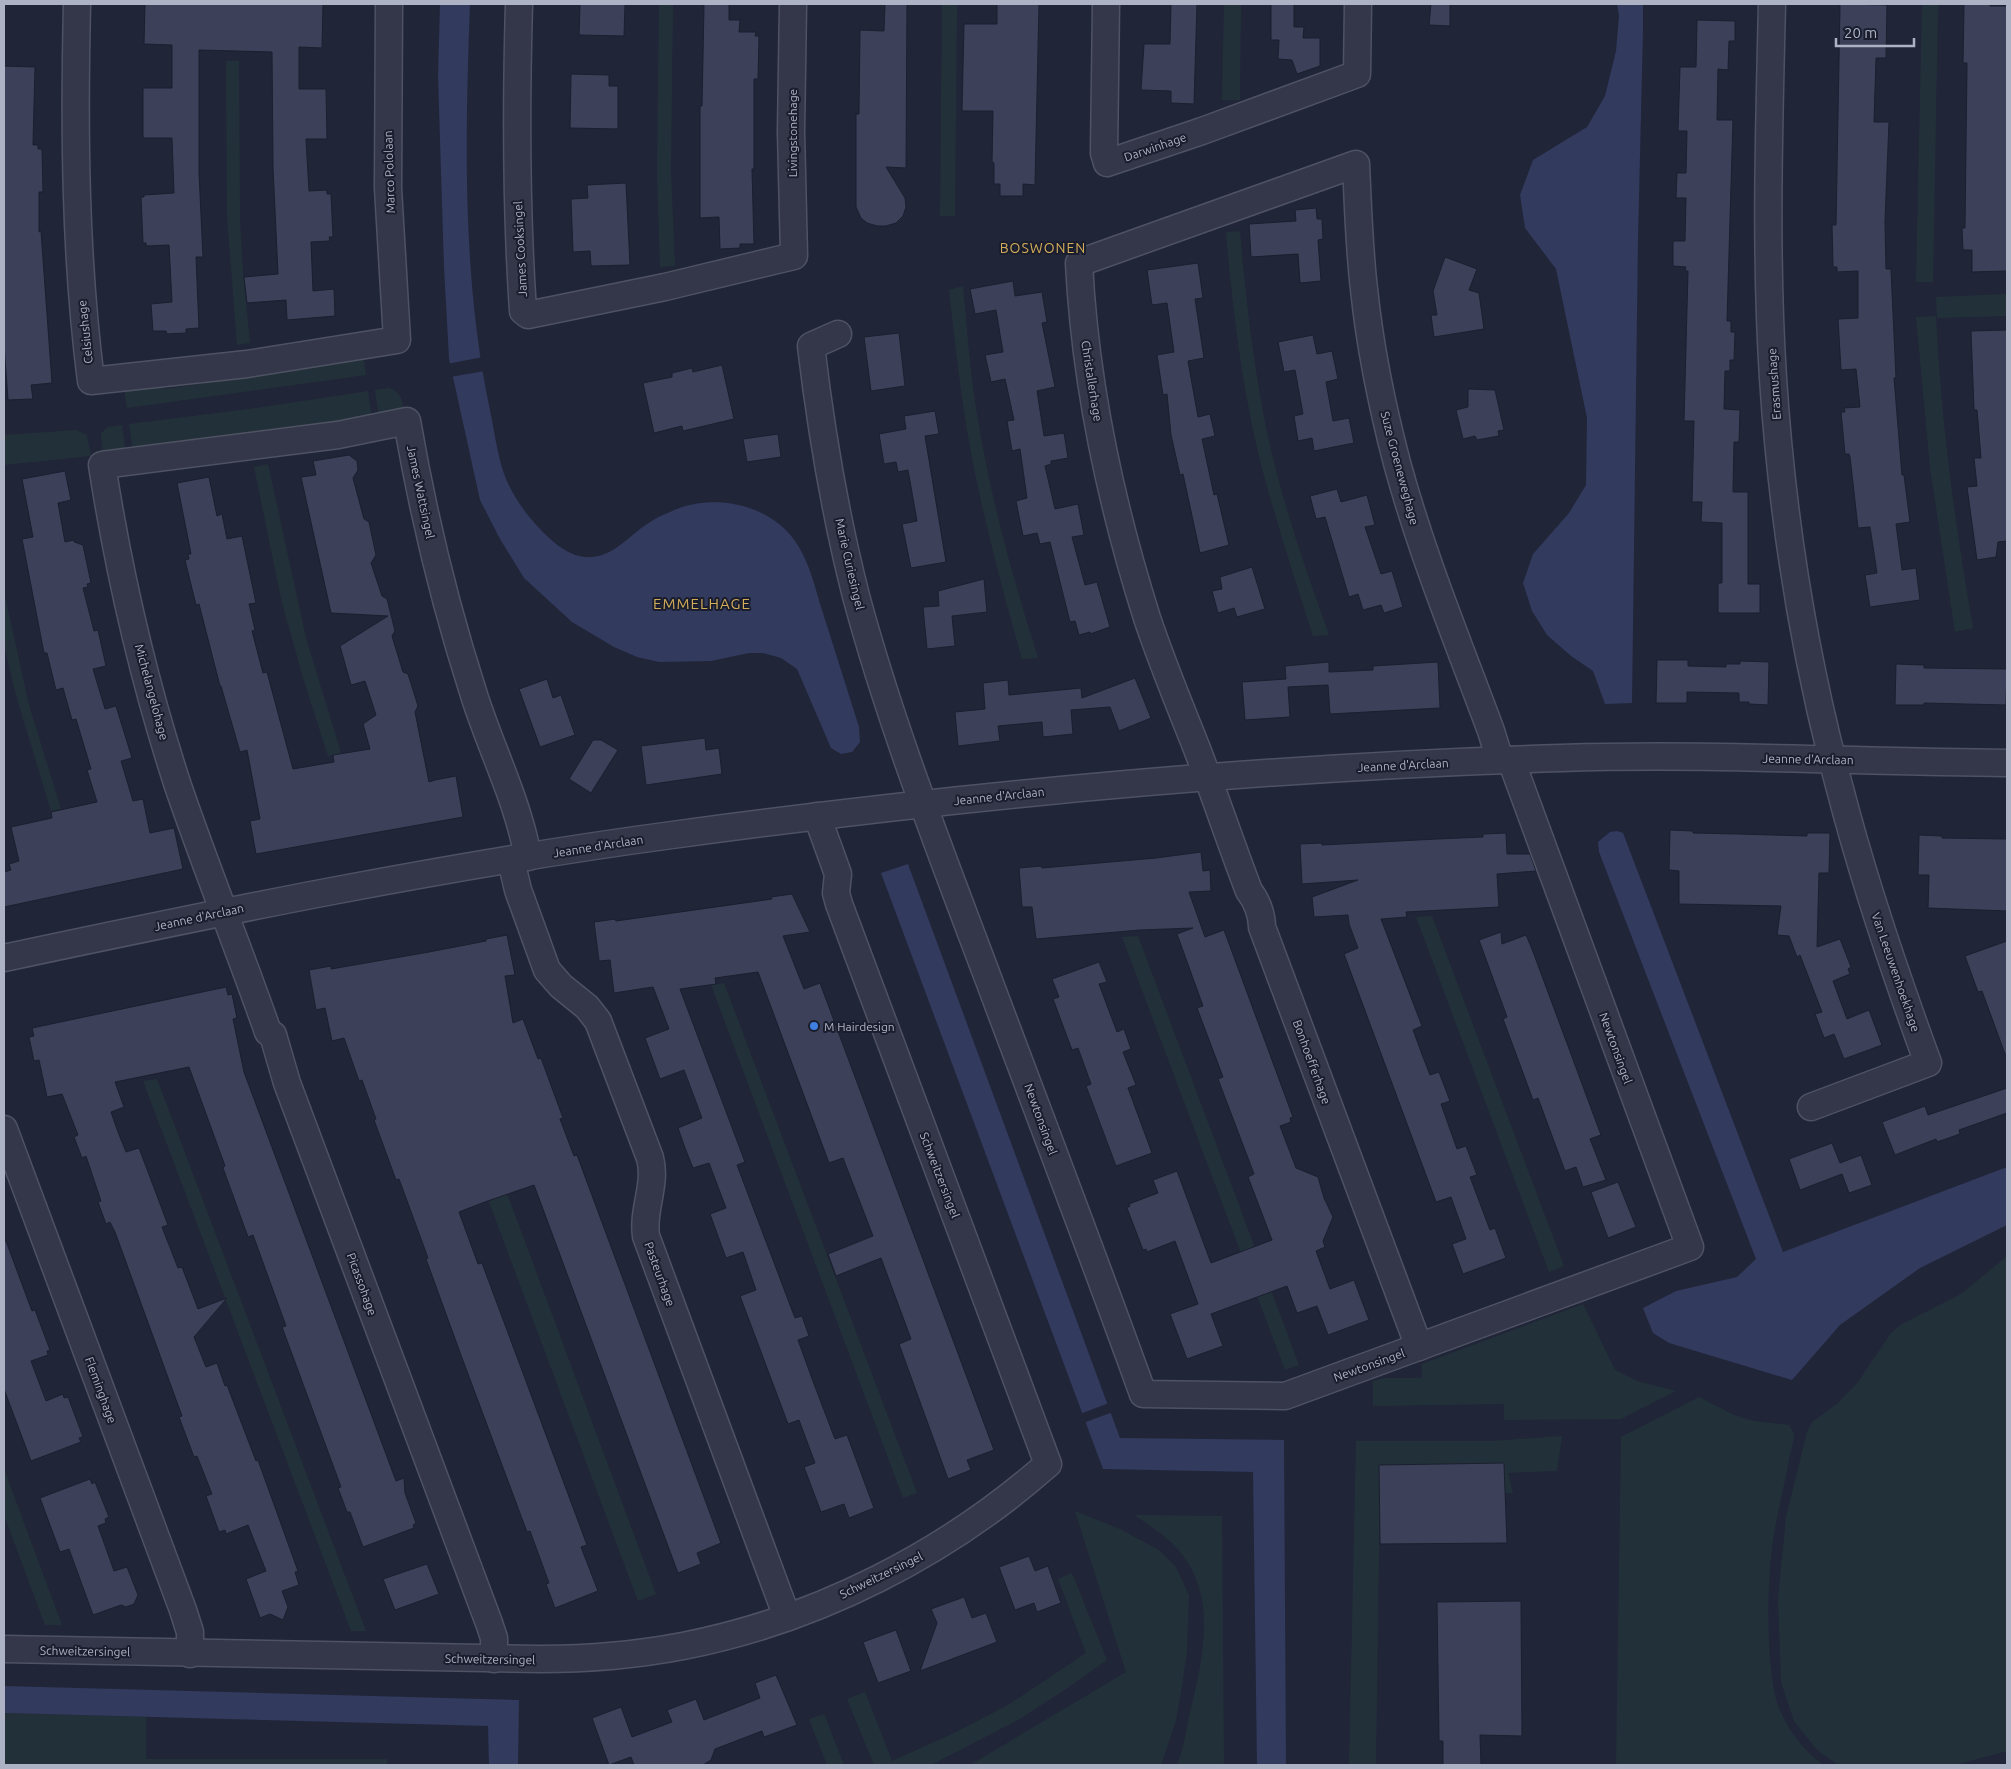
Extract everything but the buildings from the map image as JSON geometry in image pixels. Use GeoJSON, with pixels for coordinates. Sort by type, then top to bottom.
{"type":"FeatureCollection","features":[{"type":"Feature","properties":{"kind":"street","name":"Celsiushage"},"geometry":{"type":"LineString","coordinates":[[77,4],[75,130],[78,237],[90,381],[247,364],[397,340]]}},
{"type":"Feature","properties":{"kind":"street","name":"Marco Pololaan"},"geometry":{"type":"LineString","coordinates":[[389,4],[388,178],[397,340]]}},
{"type":"Feature","properties":{"kind":"street","name":"James Cooksingel"},"geometry":{"type":"LineString","coordinates":[[519,4],[516,161],[523,311],[528,316],[665,287],[788,257]]}},
{"type":"Feature","properties":{"kind":"street","name":"Livingstonehage"},"geometry":{"type":"LineString","coordinates":[[788,257],[794,256],[791,132],[793,4]]}},
{"type":"Feature","properties":{"kind":"street","name":"Darwinhage"},"geometry":{"type":"LineString","coordinates":[[1106,4],[1104,153],[1107,163],[1202,131],[1357,74],[1358,4]]}},
{"type":"Feature","properties":{"kind":"street","name":"Erasmushage"},"geometry":{"type":"LineString","coordinates":[[1772,4],[1768,266],[1774,390],[1783,480],[1800,604],[1832,760]]}},
{"type":"Feature","properties":{"kind":"street","name":"Suze Groeneweghage"},"geometry":{"type":"LineString","coordinates":[[1356,164],[1361,261],[1366,312],[1396,462],[1425,556],[1491,731],[1505,760]]}},
{"type":"Feature","properties":{"kind":"street","name":"Christallerhage"},"geometry":{"type":"LineString","coordinates":[[1206,777],[1168,678],[1142,600],[1122,531],[1096,405],[1083,318],[1079,263],[1356,164]]}},
{"type":"Feature","properties":{"kind":"street","name":"Marie Curiesingel"},"geometry":{"type":"LineString","coordinates":[[838,334],[811,346],[829,469],[856,594],[868,638],[923,804]]}},
{"type":"Feature","properties":{"kind":"street","name":"James Wattsingel"},"geometry":{"type":"LineString","coordinates":[[102,465],[338,435],[407,421],[422,502],[449,610],[474,696],[523,829],[520,858]]}},
{"type":"Feature","properties":{"kind":"street","name":"Michelangelohage"},"geometry":{"type":"LineString","coordinates":[[102,465],[116,551],[151,692],[179,786],[223,912]]}},
{"type":"Feature","properties":{"kind":"street","name":"Jeanne d'Arclaan"},"geometry":{"type":"LineString","coordinates":[[4,958],[223,912],[520,858],[670,835],[923,804],[1206,777],[1373,766],[1505,760],[1632,756],[2007,763]]}},
{"type":"Feature","properties":{"kind":"street","name":"Newtonsingel"},"geometry":{"type":"LineString","coordinates":[[923,804],[1143,1394],[1285,1396],[1690,1247],[1505,760]]}},
{"type":"Feature","properties":{"kind":"street","name":"Van Leeuwenhoekhage"},"geometry":{"type":"LineString","coordinates":[[1811,1107],[1928,1062],[1879,922],[1832,760]]}},
{"type":"Feature","properties":{"kind":"street","name":"Bonhoefferhage"},"geometry":{"type":"LineString","coordinates":[[1206,777],[1249,891],[1262,919],[1262,927],[1419,1347]]}},
{"type":"Feature","properties":{"kind":"street","name":"Schweitzersingel"},"geometry":{"type":"LineString","coordinates":[[4,1650],[494,1659],[595,1658],[652,1651],[719,1637],[787,1617],[875,1580],[923,1555],[983,1516],[1048,1464],[839,904],[836,893],[838,874],[817,816]]}},
{"type":"Feature","properties":{"kind":"street","name":"Pasteurhage"},"geometry":{"type":"LineString","coordinates":[[520,858],[518,890],[547,970],[561,986],[588,1007],[598,1021],[650,1158],[652,1177],[646,1236],[787,1617]]}},
{"type":"Feature","properties":{"kind":"street","name":"Picassohage"},"geometry":{"type":"LineString","coordinates":[[223,912],[268,1032],[273,1034],[287,1083],[489,1623],[494,1638],[494,1659]]}},
{"type":"Feature","properties":{"kind":"street","name":"Fleminghage"},"geometry":{"type":"LineString","coordinates":[[4,1128],[190,1632],[190,1654]]}},
{"type":"Feature","properties":{"kind":"shaded area"},"geometry":{"type":"Polygon","coordinates":[[[659,4],[673,4],[671,171],[675,266],[660,267],[657,172],[659,4]]]}},
{"type":"Feature","properties":{"kind":"shaded area"},"geometry":{"type":"Polygon","coordinates":[[[942,4],[957,4],[955,216],[940,216],[942,4]]]}},
{"type":"Feature","properties":{"kind":"shaded area"},"geometry":{"type":"Polygon","coordinates":[[[1224,4],[1241,4],[1240,100],[1222,100],[1224,4]]]}},
{"type":"Feature","properties":{"kind":"shaded area"},"geometry":{"type":"Polygon","coordinates":[[[1922,4],[1938,4],[1933,282],[1916,282],[1922,4]]]}},
{"type":"Feature","properties":{"kind":"shaded area"},"geometry":{"type":"Polygon","coordinates":[[[226,61],[239,61],[240,220],[250,343],[237,345],[227,216],[226,61]]]}},
{"type":"Feature","properties":{"kind":"shaded area"},"geometry":{"type":"Polygon","coordinates":[[[1240,231],[1252,344],[1269,440],[1292,525],[1329,635],[1313,636],[1264,476],[1250,416],[1232,294],[1226,232],[1240,231]]]}},
{"type":"Feature","properties":{"kind":"shaded area"},"geometry":{"type":"Polygon","coordinates":[[[963,286],[975,398],[988,476],[1011,568],[1038,658],[1022,659],[986,524],[971,455],[949,290],[963,286]]]}},
{"type":"Feature","properties":{"kind":"shaded area"},"geometry":{"type":"Polygon","coordinates":[[[2007,294],[2007,316],[1937,318],[1936,297],[2007,294]]]}},
{"type":"Feature","properties":{"kind":"shaded area"},"geometry":{"type":"Polygon","coordinates":[[[1936,316],[1941,395],[1950,473],[1973,628],[1955,632],[1930,468],[1916,317],[1936,316]]]}},
{"type":"Feature","properties":{"kind":"shaded area"},"geometry":{"type":"Polygon","coordinates":[[[363,355],[366,375],[127,408],[124,388],[163,384],[164,389],[201,384],[201,380],[363,355]]]}},
{"type":"Feature","properties":{"kind":"shaded area"},"geometry":{"type":"Polygon","coordinates":[[[393,389],[399,394],[404,414],[379,418],[375,390],[393,389]]]}},
{"type":"Feature","properties":{"kind":"shaded area"},"geometry":{"type":"Polygon","coordinates":[[[368,391],[372,419],[133,452],[129,424],[368,391]]]}},
{"type":"Feature","properties":{"kind":"shaded area"},"geometry":{"type":"Polygon","coordinates":[[[122,425],[126,453],[103,455],[101,433],[108,427],[122,425]]]}},
{"type":"Feature","properties":{"kind":"shaded area"},"geometry":{"type":"Polygon","coordinates":[[[76,430],[87,435],[91,456],[4,465],[4,435],[76,430]]]}},
{"type":"Feature","properties":{"kind":"shaded area"},"geometry":{"type":"Polygon","coordinates":[[[268,464],[306,638],[341,753],[328,756],[282,603],[254,467],[268,464]]]}},
{"type":"Feature","properties":{"kind":"shaded area"},"geometry":{"type":"Polygon","coordinates":[[[4,592],[29,705],[61,809],[51,811],[16,695],[4,646],[4,592]]]}},
{"type":"Feature","properties":{"kind":"shaded area"},"geometry":{"type":"Polygon","coordinates":[[[1432,916],[1564,1266],[1549,1272],[1416,917],[1432,916]]]}},
{"type":"Feature","properties":{"kind":"shaded area"},"geometry":{"type":"Polygon","coordinates":[[[1138,936],[1299,1365],[1285,1370],[1122,937],[1138,936]]]}},
{"type":"Feature","properties":{"kind":"shaded area"},"geometry":{"type":"Polygon","coordinates":[[[724,983],[917,1493],[903,1498],[711,985],[724,983]]]}},
{"type":"Feature","properties":{"kind":"shaded area"},"geometry":{"type":"Polygon","coordinates":[[[447,1032],[656,1594],[638,1601],[427,1036],[447,1032]]]}},
{"type":"Feature","properties":{"kind":"shaded area"},"geometry":{"type":"Polygon","coordinates":[[[157,1079],[366,1631],[351,1631],[143,1081],[157,1079]]]}},
{"type":"Feature","properties":{"kind":"shaded area"},"geometry":{"type":"Polygon","coordinates":[[[2007,1256],[2007,1751],[1955,1765],[1839,1765],[1818,1751],[1794,1721],[1781,1682],[1778,1599],[1786,1517],[1807,1432],[1812,1422],[1837,1404],[1858,1382],[1891,1333],[1902,1324],[1961,1294],[2007,1256]]]}},
{"type":"Feature","properties":{"kind":"shaded area"},"geometry":{"type":"Polygon","coordinates":[[[1583,1304],[1615,1370],[1637,1381],[1676,1391],[1621,1419],[1504,1420],[1504,1404],[1373,1406],[1373,1381],[1385,1378],[1422,1378],[1422,1364],[1583,1304]]]}},
{"type":"Feature","properties":{"kind":"shaded area"},"geometry":{"type":"Polygon","coordinates":[[[1699,1397],[1734,1415],[1754,1421],[1789,1425],[1794,1433],[1772,1552],[1768,1625],[1769,1651],[1776,1696],[1781,1713],[1799,1742],[1824,1765],[1616,1765],[1621,1437],[1699,1397]]]}},
{"type":"Feature","properties":{"kind":"shaded area"},"geometry":{"type":"Polygon","coordinates":[[[1562,1436],[1557,1471],[1508,1473],[1513,1493],[1407,1491],[1380,1473],[1376,1763],[1379,1765],[1349,1765],[1356,1441],[1492,1441],[1562,1436]]]}},
{"type":"Feature","properties":{"kind":"shaded area"},"geometry":{"type":"Polygon","coordinates":[[[4,1469],[62,1625],[45,1625],[4,1515],[4,1469]]]}},
{"type":"Feature","properties":{"kind":"shaded area"},"geometry":{"type":"Polygon","coordinates":[[[1075,1511],[1120,1529],[1159,1550],[1176,1567],[1189,1595],[1187,1650],[1182,1687],[1176,1720],[1161,1765],[970,1765],[1126,1672],[1075,1511]]]}},
{"type":"Feature","properties":{"kind":"shaded area"},"geometry":{"type":"Polygon","coordinates":[[[1134,1515],[1222,1516],[1224,1765],[1177,1765],[1201,1662],[1204,1624],[1203,1605],[1199,1587],[1192,1570],[1181,1553],[1174,1545],[1134,1515]]]}},
{"type":"Feature","properties":{"kind":"shaded area"},"geometry":{"type":"Polygon","coordinates":[[[1072,1573],[1107,1660],[1018,1720],[931,1765],[874,1765],[847,1699],[865,1692],[892,1761],[954,1733],[1008,1705],[1086,1653],[1058,1579],[1072,1573]]]}},
{"type":"Feature","properties":{"kind":"shaded area"},"geometry":{"type":"Polygon","coordinates":[[[4,1713],[146,1717],[146,1759],[387,1759],[387,1765],[4,1765],[4,1713]]]}},
{"type":"Feature","properties":{"kind":"shaded area"},"geometry":{"type":"Polygon","coordinates":[[[824,1714],[844,1765],[827,1765],[809,1719],[824,1714]]]}},
{"type":"Feature","properties":{"kind":"water"},"geometry":{"type":"Polygon","coordinates":[[[440,4],[470,4],[467,157],[470,259],[474,310],[481,360],[499,456],[511,490],[528,515],[549,538],[575,555],[585,557],[595,557],[611,551],[658,517],[685,506],[702,503],[735,504],[767,516],[780,525],[798,545],[814,584],[859,727],[860,742],[852,752],[841,754],[831,748],[797,669],[781,658],[763,653],[749,653],[711,661],[659,662],[637,657],[614,647],[572,622],[524,578],[500,539],[480,500],[449,359],[438,76],[440,4]]]}},
{"type":"Feature","properties":{"kind":"water"},"geometry":{"type":"Polygon","coordinates":[[[1617,4],[1643,4],[1632,703],[1605,704],[1593,671],[1571,656],[1547,635],[1532,611],[1523,583],[1533,554],[1569,513],[1586,485],[1587,418],[1556,269],[1525,228],[1520,195],[1533,160],[1587,127],[1605,96],[1616,51],[1619,16],[1617,4]]]}},
{"type":"Feature","properties":{"kind":"water"},"geometry":{"type":"Polygon","coordinates":[[[1617,831],[1623,833],[1783,1252],[2007,1167],[2007,1225],[1920,1268],[1840,1325],[1792,1380],[1669,1343],[1653,1333],[1643,1308],[1676,1291],[1737,1277],[1756,1259],[1599,852],[1598,842],[1610,832],[1617,831]]]}},
{"type":"Feature","properties":{"kind":"water"},"geometry":{"type":"Polygon","coordinates":[[[908,864],[1120,1438],[1284,1440],[1286,1765],[1257,1765],[1253,1472],[1103,1469],[881,873],[908,864]]]}},
{"type":"Feature","properties":{"kind":"water"},"geometry":{"type":"Polygon","coordinates":[[[4,1686],[519,1700],[518,1765],[489,1765],[488,1726],[4,1713],[4,1686]]]}},
{"type":"Feature","properties":{"kind":"pier"},"geometry":{"type":"Polygon","coordinates":[[[483,357],[485,371],[450,377],[447,364],[483,357]]]}},
{"type":"Feature","properties":{"kind":"pier"},"geometry":{"type":"Polygon","coordinates":[[[1109,1403],[1113,1412],[1083,1423],[1080,1414],[1109,1403]]]}},
{"type":"Feature","properties":{"kind":"place","name":"M Hairdesign"},"geometry":{"type":"Point","coordinates":[814,1026]}},
{"type":"Feature","properties":{"kind":"district","name":"BOSWONEN"},"geometry":{"type":"Point","coordinates":[1043,248]}},
{"type":"Feature","properties":{"kind":"district","name":"EMMELHAGE"},"geometry":{"type":"Point","coordinates":[702,603]}}]}
